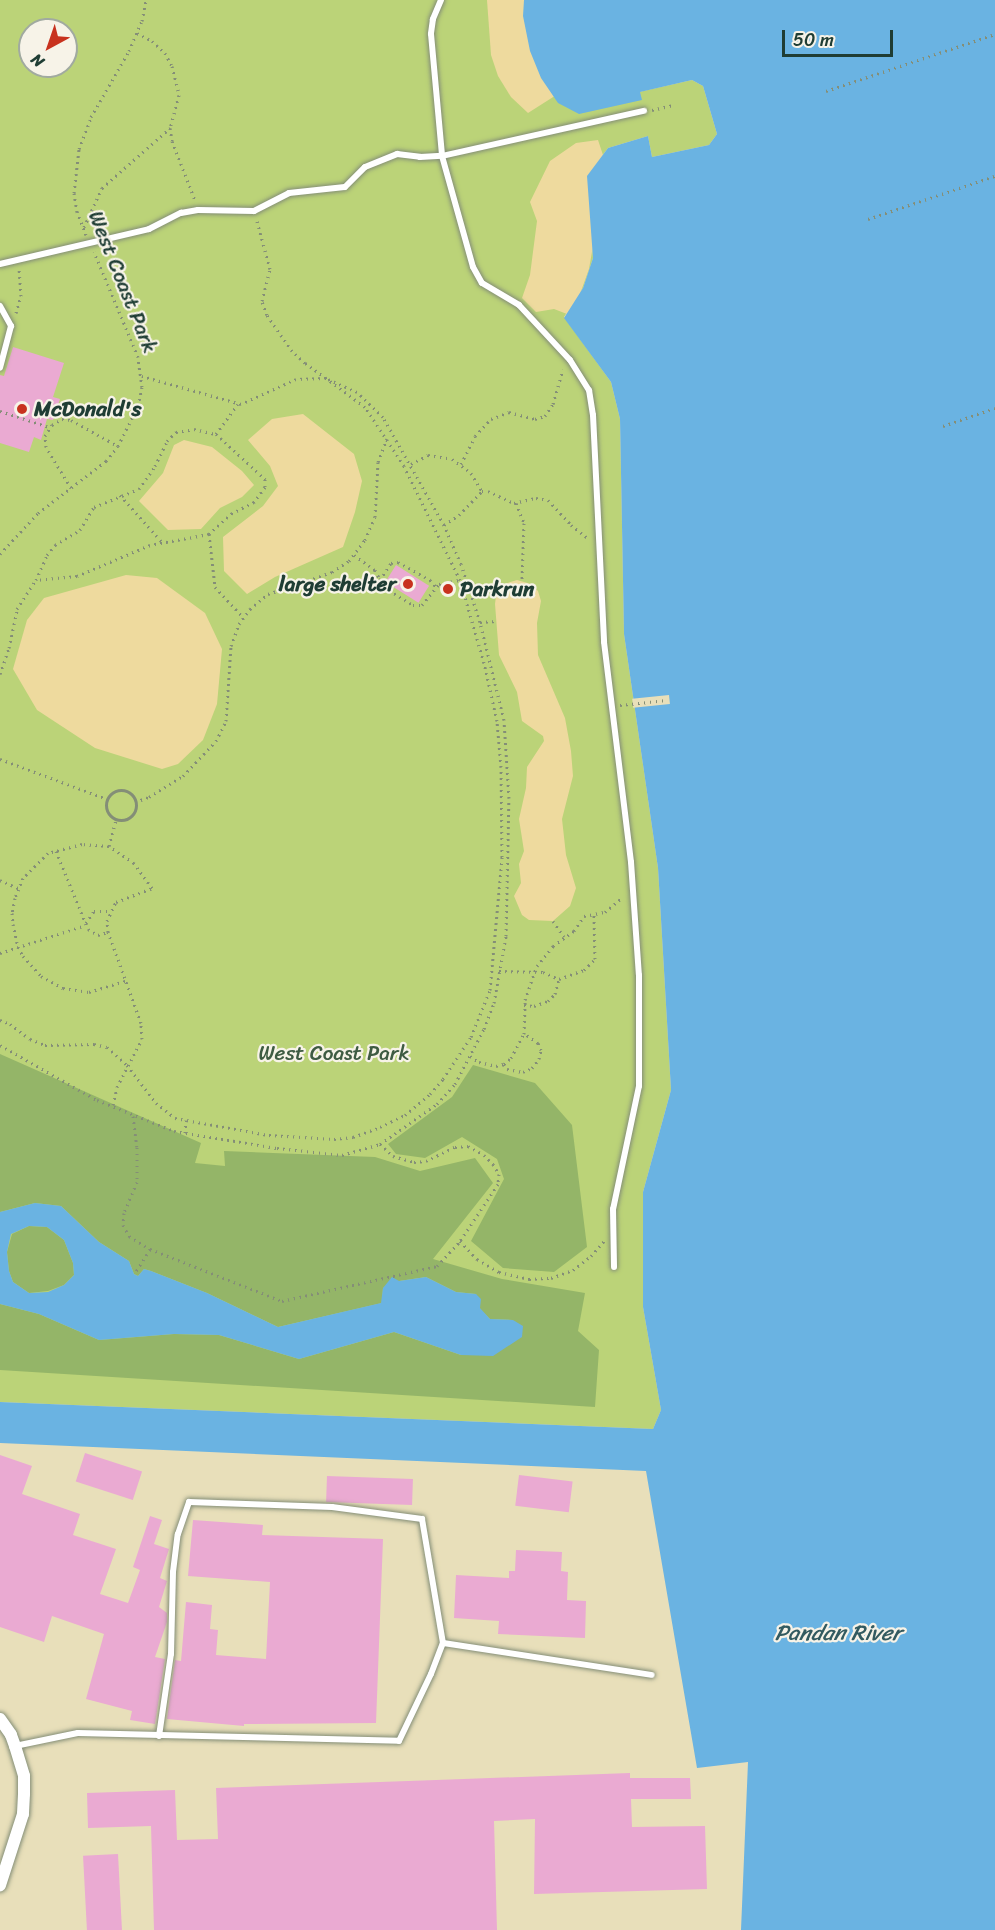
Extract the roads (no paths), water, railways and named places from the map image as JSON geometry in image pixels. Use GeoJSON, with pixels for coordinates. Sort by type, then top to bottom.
{"type":"FeatureCollection","features":[{"type":"Feature","properties":{"kind":"street"},"geometry":{"type":"LineString","coordinates":[[0,1719],[11,1734],[24,1776],[23,1814],[0,1885]]}},
{"type":"Feature","properties":{"kind":"lane"},"geometry":{"type":"LineString","coordinates":[[441,0],[433,19],[431,34],[442,156],[473,267],[482,283],[519,305],[570,360],[589,390],[593,415],[604,642],[632,886],[639,975],[639,1086],[613,1209],[614,1267]]}},
{"type":"Feature","properties":{"kind":"lane"},"geometry":{"type":"LineString","coordinates":[[0,262],[149,228],[181,213],[198,210],[254,211],[289,193],[345,187],[365,167],[397,154],[420,157],[442,156],[644,111]]}},
{"type":"Feature","properties":{"kind":"lane"},"geometry":{"type":"LineString","coordinates":[[0,306],[12,326],[0,368]]}},
{"type":"Feature","properties":{"kind":"lane"},"geometry":{"type":"LineString","coordinates":[[15,1746],[78,1733],[159,1736],[399,1741],[431,1674],[443,1642],[422,1519],[332,1507],[189,1502],[177,1544],[171,1654],[159,1736]]}},
{"type":"Feature","properties":{"kind":"lane"},"geometry":{"type":"LineString","coordinates":[[443,1642],[652,1675]]}},
{"type":"Feature","properties":{"kind":"water","name":"Pandan River"},"geometry":{"type":"Polygon","coordinates":[[[524,0],[995,0],[995,1930],[741,1930],[748,1762],[697,1768],[646,1471],[0,1443],[0,1402],[653,1429],[661,1410],[643,1307],[643,1192],[671,1090],[658,868],[624,634],[620,419],[611,382],[564,318],[583,288],[593,258],[587,176],[608,148],[648,136],[652,157],[709,145],[717,134],[703,86],[692,80],[640,92],[642,100],[579,114],[558,103],[541,78],[530,51],[523,16],[524,0]]]}},
{"type":"Feature","properties":{"kind":"water"},"geometry":{"type":"Polygon","coordinates":[[[35,1203],[61,1206],[99,1242],[129,1261],[134,1274],[138,1276],[144,1269],[151,1271],[207,1293],[278,1327],[381,1303],[383,1288],[392,1277],[399,1281],[426,1277],[456,1292],[476,1294],[481,1299],[480,1308],[490,1319],[513,1320],[523,1326],[522,1337],[493,1356],[461,1355],[394,1332],[299,1359],[219,1335],[174,1334],[99,1340],[39,1314],[0,1304],[0,1212],[35,1203]],[[29,1226],[11,1234],[7,1252],[9,1271],[13,1282],[29,1293],[48,1292],[64,1285],[74,1275],[73,1263],[64,1240],[47,1227],[29,1226]]]}},
{"type":"Feature","properties":{"kind":"place","name":"McDonald's"},"geometry":{"type":"Point","coordinates":[22,409]}},
{"type":"Feature","properties":{"kind":"place","name":"large shelter"},"geometry":{"type":"Point","coordinates":[408,584]}},
{"type":"Feature","properties":{"kind":"place","name":"Parkrun"},"geometry":{"type":"Point","coordinates":[448,589]}},
{"type":"Feature","properties":{"kind":"park label","name":"West Coast Park"},"geometry":{"type":"Point","coordinates":[334,1053]}}]}
